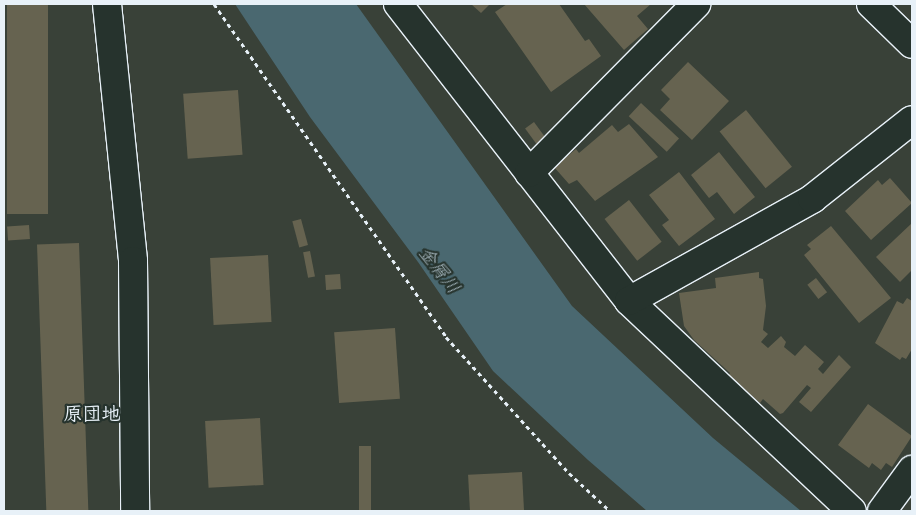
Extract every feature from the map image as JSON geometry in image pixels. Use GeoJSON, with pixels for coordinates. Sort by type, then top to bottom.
{"type":"FeatureCollection","features":[{"type":"Feature","properties":{"kind":"street"},"geometry":{"type":"LineString","coordinates":[[108,4],[133,261],[134,511]]}},
{"type":"Feature","properties":{"kind":"street"},"geometry":{"type":"LineString","coordinates":[[399,4],[629,301],[852,511]]}},
{"type":"Feature","properties":{"kind":"street"},"geometry":{"type":"LineString","coordinates":[[529,173],[696,4]]}},
{"type":"Feature","properties":{"kind":"street"},"geometry":{"type":"LineString","coordinates":[[871,4],[912,44]]}},
{"type":"Feature","properties":{"kind":"street"},"geometry":{"type":"LineString","coordinates":[[629,301],[812,199],[912,120]]}},
{"type":"Feature","properties":{"kind":"street"},"geometry":{"type":"LineString","coordinates":[[882,511],[912,470]]}},
{"type":"Feature","properties":{"kind":"path"},"geometry":{"type":"LineString","coordinates":[[214,4],[446,338],[569,473],[610,511]]}},
{"type":"Feature","properties":{"kind":"water","name":"金屑川"},"geometry":{"type":"Polygon","coordinates":[[[235,4],[356,4],[572,306],[713,438],[801,511],[647,511],[588,460],[493,371],[418,262],[310,117],[235,4]]]}},
{"type":"Feature","properties":{"kind":"building"},"geometry":{"type":"Polygon","coordinates":[[[7,4],[48,4],[48,214],[7,214],[7,4]]]}},
{"type":"Feature","properties":{"kind":"building"},"geometry":{"type":"Polygon","coordinates":[[[471,4],[490,4],[481,13],[471,4]]]}},
{"type":"Feature","properties":{"kind":"building"},"geometry":{"type":"Polygon","coordinates":[[[507,4],[559,4],[585,41],[589,39],[601,56],[551,92],[495,12],[507,4]]]}},
{"type":"Feature","properties":{"kind":"building"},"geometry":{"type":"Polygon","coordinates":[[[584,4],[651,4],[637,16],[648,29],[624,50],[584,4]]]}},
{"type":"Feature","properties":{"kind":"building"},"geometry":{"type":"Polygon","coordinates":[[[688,62],[729,101],[692,140],[660,110],[670,99],[661,90],[688,62]]]}},
{"type":"Feature","properties":{"kind":"building"},"geometry":{"type":"Polygon","coordinates":[[[238,90],[243,155],[188,159],[183,94],[238,90]]]}},
{"type":"Feature","properties":{"kind":"building"},"geometry":{"type":"Polygon","coordinates":[[[641,103],[679,138],[667,152],[629,116],[641,103]]]}},
{"type":"Feature","properties":{"kind":"building"},"geometry":{"type":"Polygon","coordinates":[[[746,110],[792,167],[766,188],[720,131],[746,110]]]}},
{"type":"Feature","properties":{"kind":"building"},"geometry":{"type":"Polygon","coordinates":[[[534,122],[545,137],[536,144],[525,128],[534,122]]]}},
{"type":"Feature","properties":{"kind":"building"},"geometry":{"type":"Polygon","coordinates":[[[629,124],[658,157],[595,201],[577,180],[569,184],[554,167],[576,149],[579,153],[612,125],[618,132],[629,124]]]}},
{"type":"Feature","properties":{"kind":"building"},"geometry":{"type":"Polygon","coordinates":[[[719,152],[755,197],[734,214],[717,192],[709,198],[691,175],[719,152]]]}},
{"type":"Feature","properties":{"kind":"building"},"geometry":{"type":"Polygon","coordinates":[[[679,172],[715,219],[679,246],[662,225],[669,220],[649,195],[679,172]]]}},
{"type":"Feature","properties":{"kind":"building"},"geometry":{"type":"Polygon","coordinates":[[[890,178],[912,203],[871,240],[845,211],[878,180],[882,185],[890,178]]]}},
{"type":"Feature","properties":{"kind":"building"},"geometry":{"type":"Polygon","coordinates":[[[629,200],[662,242],[637,261],[605,219],[629,200]]]}},
{"type":"Feature","properties":{"kind":"building"},"geometry":{"type":"Polygon","coordinates":[[[301,219],[308,245],[299,247],[292,221],[301,219]]]}},
{"type":"Feature","properties":{"kind":"building"},"geometry":{"type":"Polygon","coordinates":[[[912,223],[912,270],[900,282],[876,257],[912,223]]]}},
{"type":"Feature","properties":{"kind":"building"},"geometry":{"type":"Polygon","coordinates":[[[29,225],[30,239],[8,241],[7,227],[29,225]]]}},
{"type":"Feature","properties":{"kind":"building"},"geometry":{"type":"Polygon","coordinates":[[[831,226],[891,298],[859,323],[804,255],[811,249],[807,245],[831,226]]]}},
{"type":"Feature","properties":{"kind":"building"},"geometry":{"type":"Polygon","coordinates":[[[79,243],[88,511],[46,511],[37,244],[79,243]]]}},
{"type":"Feature","properties":{"kind":"building"},"geometry":{"type":"Polygon","coordinates":[[[310,251],[315,277],[308,278],[303,252],[310,251]]]}},
{"type":"Feature","properties":{"kind":"building"},"geometry":{"type":"Polygon","coordinates":[[[268,255],[272,322],[214,325],[210,258],[268,255]]]}},
{"type":"Feature","properties":{"kind":"building"},"geometry":{"type":"Polygon","coordinates":[[[759,272],[759,278],[763,279],[766,306],[763,330],[768,334],[761,342],[768,348],[781,336],[786,342],[784,347],[795,356],[805,345],[824,362],[818,369],[823,374],[839,355],[851,367],[811,412],[799,402],[811,388],[807,385],[783,413],[780,414],[763,399],[760,403],[728,376],[730,373],[694,340],[684,326],[679,293],[716,288],[715,278],[759,272]]]}},
{"type":"Feature","properties":{"kind":"building"},"geometry":{"type":"Polygon","coordinates":[[[340,274],[341,289],[326,290],[325,275],[340,274]]]}},
{"type":"Feature","properties":{"kind":"building"},"geometry":{"type":"Polygon","coordinates":[[[816,278],[827,292],[818,299],[807,285],[816,278]]]}},
{"type":"Feature","properties":{"kind":"building"},"geometry":{"type":"Polygon","coordinates":[[[907,298],[912,301],[912,349],[906,359],[902,357],[900,360],[875,343],[897,301],[903,304],[907,298]]]}},
{"type":"Feature","properties":{"kind":"building"},"geometry":{"type":"Polygon","coordinates":[[[395,328],[400,399],[339,403],[334,332],[395,328]]]}},
{"type":"Feature","properties":{"kind":"building"},"geometry":{"type":"Polygon","coordinates":[[[868,404],[912,436],[892,467],[886,463],[881,470],[872,463],[869,468],[838,445],[868,404]]]}},
{"type":"Feature","properties":{"kind":"building"},"geometry":{"type":"Polygon","coordinates":[[[260,418],[264,485],[209,488],[205,421],[260,418]]]}},
{"type":"Feature","properties":{"kind":"building"},"geometry":{"type":"Polygon","coordinates":[[[359,446],[371,446],[371,511],[359,511],[359,446]]]}},
{"type":"Feature","properties":{"kind":"building"},"geometry":{"type":"Polygon","coordinates":[[[522,472],[524,511],[470,511],[468,475],[522,472]]]}},
{"type":"Feature","properties":{"kind":"district","name":"原団地"},"geometry":{"type":"Point","coordinates":[92,417]}}]}
